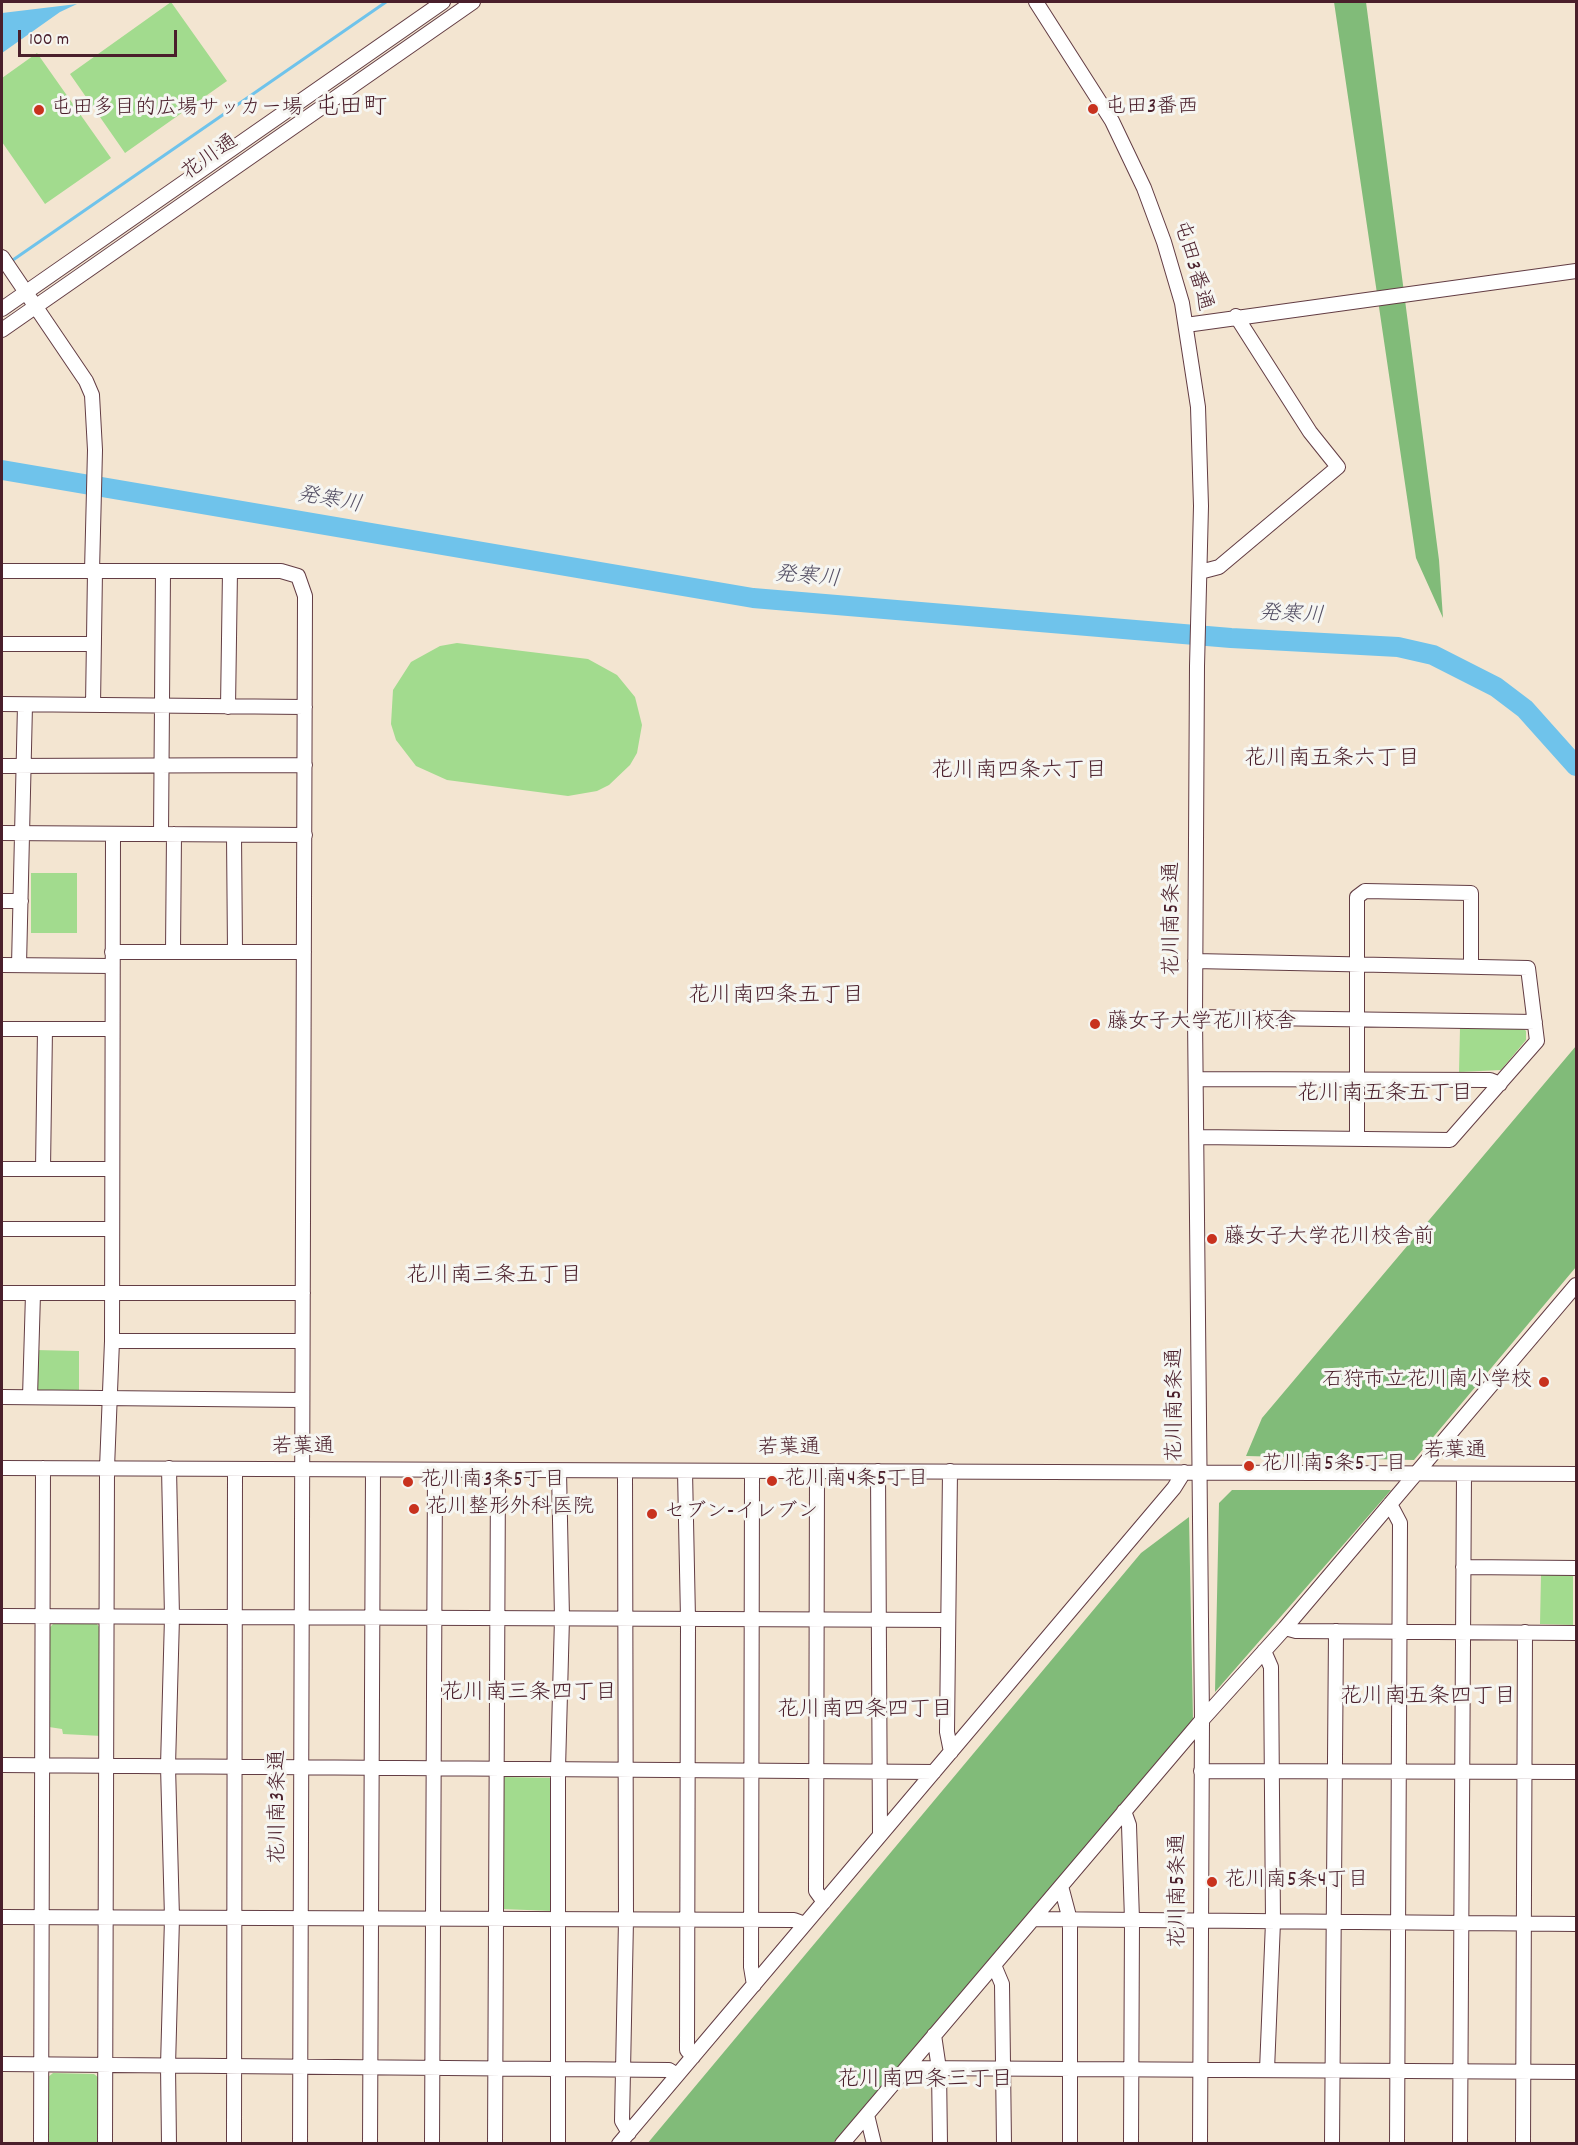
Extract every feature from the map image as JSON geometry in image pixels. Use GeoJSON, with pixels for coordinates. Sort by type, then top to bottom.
{"type":"FeatureCollection","features":[{"type":"Feature","properties":{"kind":"street","name":"花川通"},"geometry":{"type":"LineString","coordinates":[[2,309],[443,2]]}},
{"type":"Feature","properties":{"kind":"street","name":"花川通"},"geometry":{"type":"LineString","coordinates":[[2,330],[473,2]]}},
{"type":"Feature","properties":{"kind":"street","name":"屯田3番通"},"geometry":{"type":"LineString","coordinates":[[1035,2],[1081,69],[1131,157],[1164,242],[1186,325],[1198,407],[1200,572]]}},
{"type":"Feature","properties":{"kind":"street"},"geometry":{"type":"LineString","coordinates":[[2,257],[86,381],[92,395],[95,450],[93,705]]}},
{"type":"Feature","properties":{"kind":"street"},"geometry":{"type":"LineString","coordinates":[[1186,325],[1236,316],[1576,271]]}},
{"type":"Feature","properties":{"kind":"street"},"geometry":{"type":"LineString","coordinates":[[1200,572],[1219,567],[1338,467],[1310,432],[1236,316]]}},
{"type":"Feature","properties":{"kind":"street","name":"花川南3条通"},"geometry":{"type":"LineString","coordinates":[[2,571],[281,572],[298,576],[303,585],[305,596],[305,765],[300,2144]]}},
{"type":"Feature","properties":{"kind":"street"},"geometry":{"type":"LineString","coordinates":[[163,571],[160,765],[168,834],[173,952]]}},
{"type":"Feature","properties":{"kind":"street"},"geometry":{"type":"LineString","coordinates":[[228,707],[231,571]]}},
{"type":"Feature","properties":{"kind":"street","name":"花川南5条通"},"geometry":{"type":"LineString","coordinates":[[1200,572],[1194,1017],[1197,1137],[1191,1472],[1202,1720],[1200,2144]]}},
{"type":"Feature","properties":{"kind":"street"},"geometry":{"type":"LineString","coordinates":[[2,644],[94,644]]}},
{"type":"Feature","properties":{"kind":"street"},"geometry":{"type":"LineString","coordinates":[[2,704],[305,707]]}},
{"type":"Feature","properties":{"kind":"street"},"geometry":{"type":"LineString","coordinates":[[19,965],[25,705]]}},
{"type":"Feature","properties":{"kind":"street"},"geometry":{"type":"LineString","coordinates":[[2,766],[305,765]]}},
{"type":"Feature","properties":{"kind":"street"},"geometry":{"type":"LineString","coordinates":[[2,833],[304,835]]}},
{"type":"Feature","properties":{"kind":"street"},"geometry":{"type":"LineString","coordinates":[[105,2144],[107,1468],[112,1341],[112,834]]}},
{"type":"Feature","properties":{"kind":"street"},"geometry":{"type":"LineString","coordinates":[[234,835],[235,952]]}},
{"type":"Feature","properties":{"kind":"street"},"geometry":{"type":"LineString","coordinates":[[1357,1139],[1359,964],[1357,897],[1365,891],[1471,893],[1471,966]]}},
{"type":"Feature","properties":{"kind":"street"},"geometry":{"type":"LineString","coordinates":[[2,901],[21,901]]}},
{"type":"Feature","properties":{"kind":"street"},"geometry":{"type":"LineString","coordinates":[[2,965],[112,959],[173,952],[304,952]]}},
{"type":"Feature","properties":{"kind":"street"},"geometry":{"type":"LineString","coordinates":[[1195,961],[1528,968],[1537,1041],[1450,1140],[1197,1137]]}},
{"type":"Feature","properties":{"kind":"street"},"geometry":{"type":"LineString","coordinates":[[1194,1017],[1535,1022]]}},
{"type":"Feature","properties":{"kind":"street"},"geometry":{"type":"LineString","coordinates":[[2,1029],[112,1029]]}},
{"type":"Feature","properties":{"kind":"street"},"geometry":{"type":"LineString","coordinates":[[43,1169],[45,1029]]}},
{"type":"Feature","properties":{"kind":"street"},"geometry":{"type":"LineString","coordinates":[[1196,1079],[1490,1080],[1500,1084]]}},
{"type":"Feature","properties":{"kind":"street"},"geometry":{"type":"LineString","coordinates":[[2,1169],[112,1169]]}},
{"type":"Feature","properties":{"kind":"street"},"geometry":{"type":"LineString","coordinates":[[2,1229],[112,1228]]}},
{"type":"Feature","properties":{"kind":"street"},"geometry":{"type":"LineString","coordinates":[[842,2144],[1124,1811],[1285,1628],[1576,1285]]}},
{"type":"Feature","properties":{"kind":"street"},"geometry":{"type":"LineString","coordinates":[[2,1293],[303,1293]]}},
{"type":"Feature","properties":{"kind":"street"},"geometry":{"type":"LineString","coordinates":[[30,1397],[33,1293]]}},
{"type":"Feature","properties":{"kind":"street"},"geometry":{"type":"LineString","coordinates":[[112,1341],[302,1341]]}},
{"type":"Feature","properties":{"kind":"street"},"geometry":{"type":"LineString","coordinates":[[2,1397],[302,1400]]}},
{"type":"Feature","properties":{"kind":"street","name":"若葉通"},"geometry":{"type":"LineString","coordinates":[[2,1468],[1576,1474]]}},
{"type":"Feature","properties":{"kind":"street"},"geometry":{"type":"LineString","coordinates":[[41,2144],[43,1468]]}},
{"type":"Feature","properties":{"kind":"street"},"geometry":{"type":"LineString","coordinates":[[169,1468],[172,1617],[168,1766],[172,1918],[168,2066],[169,2144]]}},
{"type":"Feature","properties":{"kind":"street"},"geometry":{"type":"LineString","coordinates":[[234,2144],[235,1470]]}},
{"type":"Feature","properties":{"kind":"street"},"geometry":{"type":"LineString","coordinates":[[370,2144],[373,1919],[371,1618],[373,1470]]}},
{"type":"Feature","properties":{"kind":"street"},"geometry":{"type":"LineString","coordinates":[[432,2144],[435,1470]]}},
{"type":"Feature","properties":{"kind":"street"},"geometry":{"type":"LineString","coordinates":[[495,2144],[498,1470]]}},
{"type":"Feature","properties":{"kind":"street"},"geometry":{"type":"LineString","coordinates":[[558,2144],[560,1920],[558,1769],[562,1618],[559,1471]]}},
{"type":"Feature","properties":{"kind":"street"},"geometry":{"type":"LineString","coordinates":[[624,2138],[622,2121],[626,1920],[624,1769],[626,1471]]}},
{"type":"Feature","properties":{"kind":"street"},"geometry":{"type":"LineString","coordinates":[[685,1471],[688,1619],[687,2050],[693,2057]]}},
{"type":"Feature","properties":{"kind":"street"},"geometry":{"type":"LineString","coordinates":[[752,1471],[751,1967],[754,1985]]}},
{"type":"Feature","properties":{"kind":"street"},"geometry":{"type":"LineString","coordinates":[[817,1471],[816,1891],[824,1902]]}},
{"type":"Feature","properties":{"kind":"street"},"geometry":{"type":"LineString","coordinates":[[878,1471],[880,1835]]}},
{"type":"Feature","properties":{"kind":"street"},"geometry":{"type":"LineString","coordinates":[[950,1471],[947,1732],[951,1752]]}},
{"type":"Feature","properties":{"kind":"street"},"geometry":{"type":"LineString","coordinates":[[624,2138],[1174,1488],[1191,1472]]}},
{"type":"Feature","properties":{"kind":"street"},"geometry":{"type":"LineString","coordinates":[[1460,2144],[1464,1474]]}},
{"type":"Feature","properties":{"kind":"street"},"geometry":{"type":"LineString","coordinates":[[1390,1504],[1400,1523],[1397,2144]]}},
{"type":"Feature","properties":{"kind":"street"},"geometry":{"type":"LineString","coordinates":[[1463,1567],[1576,1568]]}},
{"type":"Feature","properties":{"kind":"street"},"geometry":{"type":"LineString","coordinates":[[2,1616],[948,1620]]}},
{"type":"Feature","properties":{"kind":"street"},"geometry":{"type":"LineString","coordinates":[[1285,1628],[1296,1631],[1576,1633]]}},
{"type":"Feature","properties":{"kind":"street"},"geometry":{"type":"LineString","coordinates":[[1332,2144],[1336,1631]]}},
{"type":"Feature","properties":{"kind":"street"},"geometry":{"type":"LineString","coordinates":[[1523,2144],[1526,1924],[1525,1632]]}},
{"type":"Feature","properties":{"kind":"street"},"geometry":{"type":"LineString","coordinates":[[1264,1651],[1271,1667],[1273,1922],[1267,2070]]}},
{"type":"Feature","properties":{"kind":"street"},"geometry":{"type":"LineString","coordinates":[[2,1765],[934,1772]]}},
{"type":"Feature","properties":{"kind":"street"},"geometry":{"type":"LineString","coordinates":[[1202,1772],[1576,1772]]}},
{"type":"Feature","properties":{"kind":"street"},"geometry":{"type":"LineString","coordinates":[[1124,1811],[1129,1825],[1132,1920],[1131,2144]]}},
{"type":"Feature","properties":{"kind":"street"},"geometry":{"type":"LineString","coordinates":[[1061,1886],[1070,1920],[1070,2144]]}},
{"type":"Feature","properties":{"kind":"street"},"geometry":{"type":"LineString","coordinates":[[2,1917],[794,1920],[806,1924]]}},
{"type":"Feature","properties":{"kind":"street"},"geometry":{"type":"LineString","coordinates":[[1033,1919],[1576,1924]]}},
{"type":"Feature","properties":{"kind":"street"},"geometry":{"type":"LineString","coordinates":[[994,1965],[1002,1984],[1004,2144]]}},
{"type":"Feature","properties":{"kind":"street"},"geometry":{"type":"LineString","coordinates":[[934,2036],[939,2069],[940,2144]]}},
{"type":"Feature","properties":{"kind":"street"},"geometry":{"type":"LineString","coordinates":[[2,2064],[669,2070],[677,2075]]}},
{"type":"Feature","properties":{"kind":"street"},"geometry":{"type":"LineString","coordinates":[[907,2067],[1576,2072]]}},
{"type":"Feature","properties":{"kind":"street"},"geometry":{"type":"LineString","coordinates":[[867,2115],[874,2144]]}},
{"type":"Feature","properties":{"kind":"green space"},"geometry":{"type":"Polygon","coordinates":[[[171,2],[227,81],[125,153],[70,74],[171,2]]]}},
{"type":"Feature","properties":{"kind":"green space"},"geometry":{"type":"Polygon","coordinates":[[[1334,2],[1366,2],[1439,560],[1443,618],[1416,558],[1334,2]]]}},
{"type":"Feature","properties":{"kind":"green space","name":"屯田多目的広場サッカー場"},"geometry":{"type":"Polygon","coordinates":[[[37,53],[111,158],[45,204],[2,142],[2,78],[37,53]]]}},
{"type":"Feature","properties":{"kind":"green space"},"geometry":{"type":"Polygon","coordinates":[[[457,643],[588,659],[617,675],[635,697],[642,725],[637,753],[630,765],[609,785],[597,791],[568,796],[447,780],[416,766],[396,740],[391,724],[393,690],[411,662],[440,646],[457,643]]]}},
{"type":"Feature","properties":{"kind":"green space"},"geometry":{"type":"Polygon","coordinates":[[[31,873],[77,873],[77,933],[31,933],[31,873]]]}},
{"type":"Feature","properties":{"kind":"green space"},"geometry":{"type":"Polygon","coordinates":[[[1522,1027],[1526,1031],[1526,1040],[1501,1070],[1459,1072],[1460,1028],[1522,1027]]]}},
{"type":"Feature","properties":{"kind":"green space"},"geometry":{"type":"Polygon","coordinates":[[[1576,1046],[1576,1267],[1414,1460],[1246,1456],[1262,1418],[1576,1046]]]}},
{"type":"Feature","properties":{"kind":"green space"},"geometry":{"type":"Polygon","coordinates":[[[35,1350],[79,1351],[79,1394],[40,1395],[35,1389],[35,1350]]]}},
{"type":"Feature","properties":{"kind":"green space"},"geometry":{"type":"Polygon","coordinates":[[[1232,1490],[1391,1490],[1215,1692],[1219,1503],[1232,1490]]]}},
{"type":"Feature","properties":{"kind":"green space"},"geometry":{"type":"Polygon","coordinates":[[[1189,1517],[1193,1720],[833,2143],[647,2144],[1141,1553],[1189,1517]]]}},
{"type":"Feature","properties":{"kind":"green space"},"geometry":{"type":"Polygon","coordinates":[[[1541,1575],[1573,1575],[1573,1625],[1540,1624],[1541,1575]]]}},
{"type":"Feature","properties":{"kind":"green space"},"geometry":{"type":"Polygon","coordinates":[[[55,1622],[96,1623],[100,1628],[102,1736],[63,1734],[62,1729],[49,1727],[50,1627],[55,1622]]]}},
{"type":"Feature","properties":{"kind":"green space"},"geometry":{"type":"Polygon","coordinates":[[[503,1777],[553,1778],[552,1911],[502,1909],[503,1777]]]}},
{"type":"Feature","properties":{"kind":"green space"},"geometry":{"type":"Polygon","coordinates":[[[53,2073],[94,2074],[99,2078],[98,2143],[48,2143],[48,2077],[53,2073]]]}},
{"type":"Feature","properties":{"kind":"water"},"geometry":{"type":"Polygon","coordinates":[[[77,4],[60,12],[2,53],[2,13],[77,4]]]}},
{"type":"Feature","properties":{"kind":"waterway"},"geometry":{"type":"LineString","coordinates":[[10,262],[386,2]]}},
{"type":"Feature","properties":{"kind":"waterway","name":"発寒川"},"geometry":{"type":"LineString","coordinates":[[2,470],[753,598],[1231,638],[1398,647],[1433,655],[1496,687],[1525,709],[1576,766]]}},
{"type":"Feature","properties":{"kind":"place","name":"屯田3番西"},"geometry":{"type":"Point","coordinates":[1093,109]}},
{"type":"Feature","properties":{"kind":"place","name":"屯田多目的広場サッカー場"},"geometry":{"type":"Point","coordinates":[39,110]}},
{"type":"Feature","properties":{"kind":"place","name":"藤女子大学花川校舎"},"geometry":{"type":"Point","coordinates":[1095,1024]}},
{"type":"Feature","properties":{"kind":"place","name":"藤女子大学花川校舎前"},"geometry":{"type":"Point","coordinates":[1212,1239]}},
{"type":"Feature","properties":{"kind":"place","name":"石狩市立花川南小学校"},"geometry":{"type":"Point","coordinates":[1544,1382]}},
{"type":"Feature","properties":{"kind":"place","name":"花川南5条5丁目"},"geometry":{"type":"Point","coordinates":[1249,1466]}},
{"type":"Feature","properties":{"kind":"place","name":"花川南4条5丁目"},"geometry":{"type":"Point","coordinates":[772,1481]}},
{"type":"Feature","properties":{"kind":"place","name":"花川南3条5丁目"},"geometry":{"type":"Point","coordinates":[408,1482]}},
{"type":"Feature","properties":{"kind":"place","name":"花川整形外科医院"},"geometry":{"type":"Point","coordinates":[414,1509]}},
{"type":"Feature","properties":{"kind":"place","name":"セブン-イレブン"},"geometry":{"type":"Point","coordinates":[652,1514]}},
{"type":"Feature","properties":{"kind":"place","name":"花川南5条4丁目"},"geometry":{"type":"Point","coordinates":[1212,1882]}},
{"type":"Feature","properties":{"kind":"district","name":"屯田町"},"geometry":{"type":"Point","coordinates":[351,110]}},
{"type":"Feature","properties":{"kind":"district","name":"花川南五条六丁目"},"geometry":{"type":"Point","coordinates":[1332,761]}},
{"type":"Feature","properties":{"kind":"district","name":"花川南四条六丁目"},"geometry":{"type":"Point","coordinates":[1019,773]}},
{"type":"Feature","properties":{"kind":"district","name":"花川南四条五丁目"},"geometry":{"type":"Point","coordinates":[776,998]}},
{"type":"Feature","properties":{"kind":"district","name":"花川南五条五丁目"},"geometry":{"type":"Point","coordinates":[1385,1096]}},
{"type":"Feature","properties":{"kind":"district","name":"花川南三条五丁目"},"geometry":{"type":"Point","coordinates":[494,1278]}},
{"type":"Feature","properties":{"kind":"district","name":"花川南三条四丁目"},"geometry":{"type":"Point","coordinates":[529,1695]}},
{"type":"Feature","properties":{"kind":"district","name":"花川南五条四丁目"},"geometry":{"type":"Point","coordinates":[1428,1699]}},
{"type":"Feature","properties":{"kind":"district","name":"花川南四条四丁目"},"geometry":{"type":"Point","coordinates":[865,1712]}},
{"type":"Feature","properties":{"kind":"district","name":"花川南四条三丁目"},"geometry":{"type":"Point","coordinates":[925,2082]}}]}
